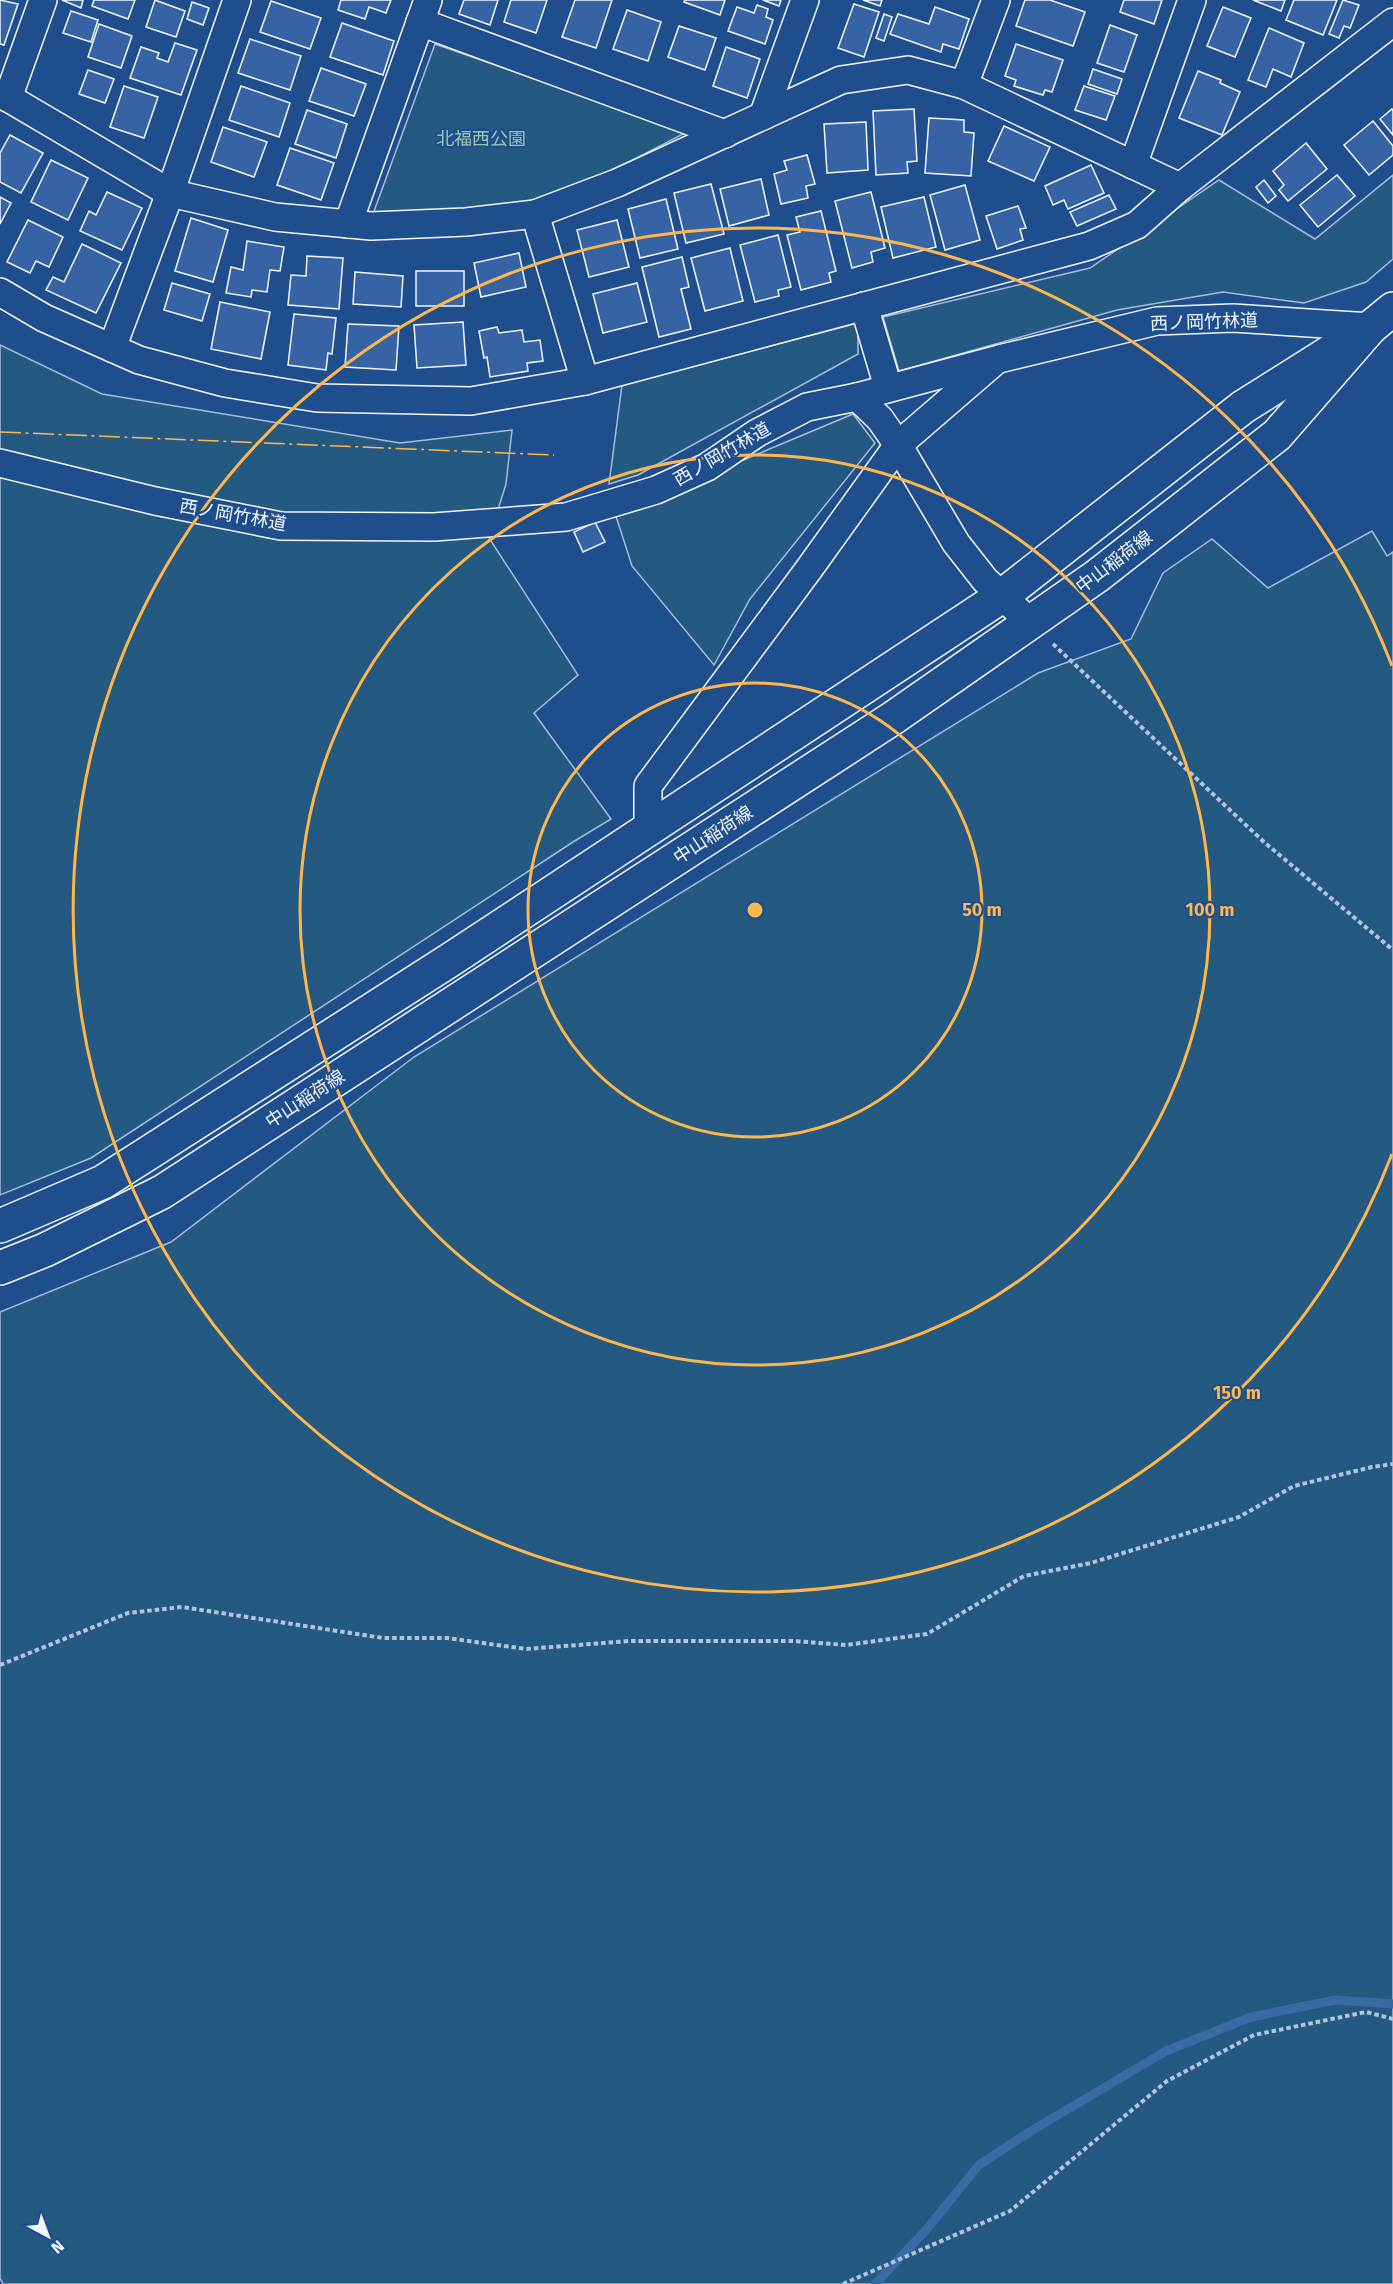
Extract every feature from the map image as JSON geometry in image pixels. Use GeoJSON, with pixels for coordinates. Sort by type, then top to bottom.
{"type":"FeatureCollection","features":[{"type":"Feature","properties":{"kind":"main road"},"geometry":{"type":"LineString","coordinates":[[0,1226],[103,1182],[450,960],[1002,596],[1243,407],[1386,322]]}},
{"type":"Feature","properties":{"kind":"main road","name":"中山稲荷線"},"geometry":{"type":"LineString","coordinates":[[0,1268],[45,1250],[162,1192],[883,724],[1031,623],[1097,576],[1277,435],[1386,322]]}},
{"type":"Feature","properties":{"kind":"street"},"geometry":{"type":"LineString","coordinates":[[43,0],[4,95],[170,193],[275,217],[371,226],[466,222],[535,214],[617,183],[841,80],[908,70],[964,85],[1180,187]]}},
{"type":"Feature","properties":{"kind":"street"},"geometry":{"type":"LineString","coordinates":[[112,348],[170,193],[237,0]]}},
{"type":"Feature","properties":{"kind":"street"},"geometry":{"type":"LineString","coordinates":[[763,117],[805,0]]}},
{"type":"Feature","properties":{"kind":"street"},"geometry":{"type":"LineString","coordinates":[[964,85],[996,0]]}},
{"type":"Feature","properties":{"kind":"street"},"geometry":{"type":"LineString","coordinates":[[1133,165],[1192,0]]}},
{"type":"Feature","properties":{"kind":"street"},"geometry":{"type":"LineString","coordinates":[[348,224],[424,11],[725,134]]}},
{"type":"Feature","properties":{"kind":"street"},"geometry":{"type":"LineString","coordinates":[[0,292],[44,318],[139,360],[225,383],[317,398],[471,401],[585,381],[1089,246],[1137,225],[1180,187],[1393,22]]}},
{"type":"Feature","properties":{"kind":"street"},"geometry":{"type":"LineString","coordinates":[[535,214],[585,381]]}},
{"type":"Feature","properties":{"kind":"street"},"geometry":{"type":"LineString","coordinates":[[864,306],[888,387]]}},
{"type":"Feature","properties":{"kind":"street","name":"西ノ岡竹林道"},"geometry":{"type":"LineString","coordinates":[[0,463],[154,501],[281,526],[434,527],[566,517],[656,490],[707,467],[757,433],[807,407],[857,397],[888,387],[1157,321],[1233,318],[1386,322]]}},
{"type":"Feature","properties":{"kind":"street"},"geometry":{"type":"LineString","coordinates":[[648,830],[648,786],[898,445],[999,359]]}},
{"type":"Feature","properties":{"kind":"street"},"geometry":{"type":"LineString","coordinates":[[857,397],[880,419],[898,445],[956,543],[985,580],[1031,623]]}},
{"type":"Feature","properties":{"kind":"path"},"geometry":{"type":"LineString","coordinates":[[1031,623],[1264,842],[1393,950]]}},
{"type":"Feature","properties":{"kind":"path"},"geometry":{"type":"LineString","coordinates":[[0,1665],[128,1613],[182,1606],[383,1638],[447,1638],[526,1649],[629,1641],[794,1641],[846,1645],[927,1634],[1024,1576],[1091,1563],[1239,1517],[1294,1486],[1393,1464]]}},
{"type":"Feature","properties":{"kind":"path"},"geometry":{"type":"LineString","coordinates":[[843,2284],[1010,2211],[1167,2080],[1254,2035],[1366,2012],[1393,2019]]}},
{"type":"Feature","properties":{"kind":"green space","name":"北福西公園"},"geometry":{"type":"Polygon","coordinates":[[[435,44],[687,132],[529,214],[373,214],[435,44]]]}},
{"type":"Feature","properties":{"kind":"green space"},"geometry":{"type":"Polygon","coordinates":[[[1393,175],[1393,259],[1366,282],[1304,303],[1223,292],[1117,310],[899,371],[883,317],[1090,268],[1219,180],[1315,239],[1393,175]]]}},
{"type":"Feature","properties":{"kind":"green space"},"geometry":{"type":"Polygon","coordinates":[[[858,323],[858,354],[638,475],[609,484],[622,385],[858,323]]]}},
{"type":"Feature","properties":{"kind":"green space"},"geometry":{"type":"Polygon","coordinates":[[[0,345],[102,394],[400,443],[512,430],[506,484],[489,538],[578,675],[534,713],[611,819],[91,1158],[0,1195],[0,345]]]}},
{"type":"Feature","properties":{"kind":"green space"},"geometry":{"type":"Polygon","coordinates":[[[853,414],[875,443],[750,599],[714,665],[632,566],[613,507],[698,479],[853,414]]]}},
{"type":"Feature","properties":{"kind":"green space"},"geometry":{"type":"Polygon","coordinates":[[[1372,531],[1387,556],[1393,552],[1393,2284],[3,2284],[0,2278],[0,1312],[171,1242],[414,1057],[1038,673],[1131,639],[1163,573],[1212,539],[1268,588],[1372,531]]]}},
{"type":"Feature","properties":{"kind":"building"},"geometry":{"type":"Polygon","coordinates":[[[0,0],[18,4],[4,45],[0,44],[0,0]]]}},
{"type":"Feature","properties":{"kind":"building"},"geometry":{"type":"Polygon","coordinates":[[[62,0],[83,0],[81,8],[62,0]]]}},
{"type":"Feature","properties":{"kind":"building"},"geometry":{"type":"Polygon","coordinates":[[[94,0],[135,0],[128,19],[92,6],[94,0]]]}},
{"type":"Feature","properties":{"kind":"building"},"geometry":{"type":"Polygon","coordinates":[[[155,0],[185,11],[176,37],[146,27],[155,0]]]}},
{"type":"Feature","properties":{"kind":"building"},"geometry":{"type":"Polygon","coordinates":[[[341,0],[391,0],[386,13],[369,7],[365,19],[338,10],[341,0]]]}},
{"type":"Feature","properties":{"kind":"building"},"geometry":{"type":"Polygon","coordinates":[[[464,0],[498,0],[490,25],[459,14],[464,0]]]}},
{"type":"Feature","properties":{"kind":"building"},"geometry":{"type":"Polygon","coordinates":[[[511,0],[547,0],[536,33],[504,22],[511,0]]]}},
{"type":"Feature","properties":{"kind":"building"},"geometry":{"type":"Polygon","coordinates":[[[575,0],[612,0],[596,48],[562,37],[575,0]]]}},
{"type":"Feature","properties":{"kind":"building"},"geometry":{"type":"Polygon","coordinates":[[[685,0],[725,0],[720,15],[684,2],[685,0]]]}},
{"type":"Feature","properties":{"kind":"building"},"geometry":{"type":"Polygon","coordinates":[[[763,0],[781,0],[779,6],[763,0]]]}},
{"type":"Feature","properties":{"kind":"building"},"geometry":{"type":"Polygon","coordinates":[[[863,0],[882,0],[880,6],[863,0]]]}},
{"type":"Feature","properties":{"kind":"building"},"geometry":{"type":"Polygon","coordinates":[[[1025,0],[1050,0],[1085,12],[1073,46],[1016,26],[1025,0]]]}},
{"type":"Feature","properties":{"kind":"building"},"geometry":{"type":"Polygon","coordinates":[[[1124,0],[1162,0],[1154,24],[1120,12],[1124,0]]]}},
{"type":"Feature","properties":{"kind":"building"},"geometry":{"type":"Polygon","coordinates":[[[1253,0],[1285,0],[1281,11],[1253,0]]]}},
{"type":"Feature","properties":{"kind":"building"},"geometry":{"type":"Polygon","coordinates":[[[1294,0],[1337,0],[1323,35],[1286,20],[1294,0]]]}},
{"type":"Feature","properties":{"kind":"building"},"geometry":{"type":"Polygon","coordinates":[[[1343,0],[1359,5],[1350,28],[1344,26],[1339,38],[1329,34],[1343,0]]]}},
{"type":"Feature","properties":{"kind":"building"},"geometry":{"type":"Polygon","coordinates":[[[271,1],[321,18],[310,49],[260,32],[271,1]]]}},
{"type":"Feature","properties":{"kind":"building"},"geometry":{"type":"Polygon","coordinates":[[[192,2],[209,8],[203,25],[187,19],[192,2]]]}},
{"type":"Feature","properties":{"kind":"building"},"geometry":{"type":"Polygon","coordinates":[[[854,4],[879,12],[864,57],[838,48],[854,4]]]}},
{"type":"Feature","properties":{"kind":"building"},"geometry":{"type":"Polygon","coordinates":[[[757,5],[768,9],[766,17],[773,20],[765,44],[728,31],[737,7],[754,13],[757,5]]]}},
{"type":"Feature","properties":{"kind":"building"},"geometry":{"type":"Polygon","coordinates":[[[935,7],[969,19],[959,49],[943,44],[941,52],[890,34],[898,14],[929,24],[935,7]]]}},
{"type":"Feature","properties":{"kind":"building"},"geometry":{"type":"Polygon","coordinates":[[[1223,7],[1251,18],[1235,57],[1207,46],[1223,7]]]}},
{"type":"Feature","properties":{"kind":"building"},"geometry":{"type":"Polygon","coordinates":[[[627,10],[661,22],[648,61],[613,49],[627,10]]]}},
{"type":"Feature","properties":{"kind":"building"},"geometry":{"type":"Polygon","coordinates":[[[71,11],[98,20],[91,42],[63,33],[71,11]]]}},
{"type":"Feature","properties":{"kind":"building"},"geometry":{"type":"Polygon","coordinates":[[[884,14],[892,17],[884,41],[876,38],[884,14]]]}},
{"type":"Feature","properties":{"kind":"building"},"geometry":{"type":"Polygon","coordinates":[[[342,23],[394,41],[383,75],[330,57],[342,23]]]}},
{"type":"Feature","properties":{"kind":"building"},"geometry":{"type":"Polygon","coordinates":[[[99,24],[132,36],[121,68],[88,57],[99,24]]]}},
{"type":"Feature","properties":{"kind":"building"},"geometry":{"type":"Polygon","coordinates":[[[1110,25],[1137,35],[1124,72],[1097,63],[1110,25]]]}},
{"type":"Feature","properties":{"kind":"building"},"geometry":{"type":"Polygon","coordinates":[[[679,26],[716,38],[705,70],[668,57],[679,26]]]}},
{"type":"Feature","properties":{"kind":"building"},"geometry":{"type":"Polygon","coordinates":[[[1269,28],[1304,43],[1291,77],[1273,69],[1266,87],[1248,80],[1269,28]]]}},
{"type":"Feature","properties":{"kind":"building"},"geometry":{"type":"Polygon","coordinates":[[[250,39],[301,56],[290,90],[238,73],[250,39]]]}},
{"type":"Feature","properties":{"kind":"building"},"geometry":{"type":"Polygon","coordinates":[[[175,43],[197,50],[181,95],[130,78],[141,47],[159,53],[157,58],[168,62],[175,43]]]}},
{"type":"Feature","properties":{"kind":"building"},"geometry":{"type":"Polygon","coordinates":[[[1016,44],[1063,60],[1052,92],[1045,90],[1043,95],[1014,86],[1016,80],[1005,76],[1016,44]]]}},
{"type":"Feature","properties":{"kind":"building"},"geometry":{"type":"Polygon","coordinates":[[[726,47],[760,59],[747,98],[713,86],[726,47]]]}},
{"type":"Feature","properties":{"kind":"building"},"geometry":{"type":"Polygon","coordinates":[[[321,68],[366,84],[354,116],[309,101],[321,68]]]}},
{"type":"Feature","properties":{"kind":"building"},"geometry":{"type":"Polygon","coordinates":[[[1093,69],[1122,79],[1117,94],[1088,84],[1093,69]]]}},
{"type":"Feature","properties":{"kind":"building"},"geometry":{"type":"Polygon","coordinates":[[[88,70],[114,79],[105,103],[79,94],[88,70]]]}},
{"type":"Feature","properties":{"kind":"building"},"geometry":{"type":"Polygon","coordinates":[[[1198,71],[1221,80],[1220,83],[1240,92],[1222,135],[1179,118],[1198,71]]]}},
{"type":"Feature","properties":{"kind":"building"},"geometry":{"type":"Polygon","coordinates":[[[124,86],[158,97],[144,138],[110,127],[124,86]]]}},
{"type":"Feature","properties":{"kind":"building"},"geometry":{"type":"Polygon","coordinates":[[[241,86],[290,103],[279,137],[229,120],[241,86]]]}},
{"type":"Feature","properties":{"kind":"building"},"geometry":{"type":"Polygon","coordinates":[[[1084,86],[1115,96],[1106,120],[1075,110],[1084,86]]]}},
{"type":"Feature","properties":{"kind":"building"},"geometry":{"type":"Polygon","coordinates":[[[914,109],[917,161],[907,162],[908,173],[876,175],[873,111],[914,109]]]}},
{"type":"Feature","properties":{"kind":"building"},"geometry":{"type":"Polygon","coordinates":[[[1392,109],[1393,111],[1393,135],[1380,119],[1392,109]]]}},
{"type":"Feature","properties":{"kind":"building"},"geometry":{"type":"Polygon","coordinates":[[[307,110],[347,124],[336,158],[295,144],[307,110]]]}},
{"type":"Feature","properties":{"kind":"building"},"geometry":{"type":"Polygon","coordinates":[[[929,118],[964,120],[964,132],[974,133],[971,176],[925,173],[929,118]]]}},
{"type":"Feature","properties":{"kind":"building"},"geometry":{"type":"Polygon","coordinates":[[[1373,121],[1393,146],[1393,155],[1369,175],[1344,145],[1373,121]]]}},
{"type":"Feature","properties":{"kind":"building"},"geometry":{"type":"Polygon","coordinates":[[[866,122],[868,170],[827,173],[824,124],[866,122]]]}},
{"type":"Feature","properties":{"kind":"building"},"geometry":{"type":"Polygon","coordinates":[[[1004,126],[1050,147],[1034,181],[988,161],[1004,126]]]}},
{"type":"Feature","properties":{"kind":"building"},"geometry":{"type":"Polygon","coordinates":[[[223,127],[267,142],[254,177],[211,162],[223,127]]]}},
{"type":"Feature","properties":{"kind":"building"},"geometry":{"type":"Polygon","coordinates":[[[10,135],[43,153],[21,193],[0,182],[0,153],[10,135]]]}},
{"type":"Feature","properties":{"kind":"building"},"geometry":{"type":"Polygon","coordinates":[[[1306,143],[1327,169],[1288,201],[1279,190],[1284,185],[1273,171],[1306,143]]]}},
{"type":"Feature","properties":{"kind":"building"},"geometry":{"type":"Polygon","coordinates":[[[290,148],[334,163],[321,200],[277,185],[290,148]]]}},
{"type":"Feature","properties":{"kind":"building"},"geometry":{"type":"Polygon","coordinates":[[[807,155],[815,184],[806,186],[808,198],[781,204],[774,174],[787,170],[784,161],[807,155]]]}},
{"type":"Feature","properties":{"kind":"building"},"geometry":{"type":"Polygon","coordinates":[[[51,160],[88,178],[68,220],[31,202],[51,160]]]}},
{"type":"Feature","properties":{"kind":"building"},"geometry":{"type":"Polygon","coordinates":[[[1091,165],[1104,193],[1068,209],[1064,200],[1053,205],[1045,186],[1091,165]]]}},
{"type":"Feature","properties":{"kind":"building"},"geometry":{"type":"Polygon","coordinates":[[[1337,175],[1355,196],[1318,227],[1300,205],[1337,175]]]}},
{"type":"Feature","properties":{"kind":"building"},"geometry":{"type":"Polygon","coordinates":[[[761,179],[769,215],[729,226],[720,189],[761,179]]]}},
{"type":"Feature","properties":{"kind":"building"},"geometry":{"type":"Polygon","coordinates":[[[1264,180],[1276,196],[1268,203],[1256,187],[1264,180]]]}},
{"type":"Feature","properties":{"kind":"building"},"geometry":{"type":"Polygon","coordinates":[[[711,184],[724,234],[686,243],[674,193],[711,184]]]}},
{"type":"Feature","properties":{"kind":"building"},"geometry":{"type":"Polygon","coordinates":[[[965,185],[980,240],[945,250],[930,195],[965,185]]]}},
{"type":"Feature","properties":{"kind":"building"},"geometry":{"type":"Polygon","coordinates":[[[107,192],[142,208],[122,250],[80,231],[89,211],[96,215],[107,192]]]}},
{"type":"Feature","properties":{"kind":"building"},"geometry":{"type":"Polygon","coordinates":[[[871,192],[885,248],[871,252],[873,262],[852,268],[835,201],[871,192]]]}},
{"type":"Feature","properties":{"kind":"building"},"geometry":{"type":"Polygon","coordinates":[[[1109,195],[1116,209],[1077,226],[1070,212],[1109,195]]]}},
{"type":"Feature","properties":{"kind":"building"},"geometry":{"type":"Polygon","coordinates":[[[0,197],[11,203],[0,224],[0,197]]]}},
{"type":"Feature","properties":{"kind":"building"},"geometry":{"type":"Polygon","coordinates":[[[924,197],[936,247],[893,258],[881,207],[924,197]]]}},
{"type":"Feature","properties":{"kind":"building"},"geometry":{"type":"Polygon","coordinates":[[[666,199],[678,249],[640,258],[628,209],[666,199]]]}},
{"type":"Feature","properties":{"kind":"building"},"geometry":{"type":"Polygon","coordinates":[[[1018,206],[1026,228],[1020,229],[1023,240],[997,249],[986,216],[1018,206]]]}},
{"type":"Feature","properties":{"kind":"building"},"geometry":{"type":"Polygon","coordinates":[[[821,211],[836,271],[829,273],[831,282],[801,290],[787,235],[800,232],[796,217],[821,211]]]}},
{"type":"Feature","properties":{"kind":"building"},"geometry":{"type":"Polygon","coordinates":[[[191,218],[228,230],[213,282],[175,271],[191,218]]]}},
{"type":"Feature","properties":{"kind":"building"},"geometry":{"type":"Polygon","coordinates":[[[28,220],[63,237],[49,267],[36,261],[30,273],[7,262],[28,220]]]}},
{"type":"Feature","properties":{"kind":"building"},"geometry":{"type":"Polygon","coordinates":[[[617,220],[629,267],[589,277],[577,230],[617,220]]]}},
{"type":"Feature","properties":{"kind":"building"},"geometry":{"type":"Polygon","coordinates":[[[778,235],[791,287],[778,290],[779,296],[755,302],[740,245],[778,235]]]}},
{"type":"Feature","properties":{"kind":"building"},"geometry":{"type":"Polygon","coordinates":[[[247,241],[284,247],[280,271],[270,270],[267,292],[252,290],[251,297],[226,293],[231,267],[243,270],[247,241]]]}},
{"type":"Feature","properties":{"kind":"building"},"geometry":{"type":"Polygon","coordinates":[[[82,244],[121,263],[96,313],[46,290],[53,277],[64,282],[82,244]]]}},
{"type":"Feature","properties":{"kind":"building"},"geometry":{"type":"Polygon","coordinates":[[[730,248],[743,301],[705,311],[691,258],[730,248]]]}},
{"type":"Feature","properties":{"kind":"building"},"geometry":{"type":"Polygon","coordinates":[[[519,253],[526,287],[481,297],[474,263],[519,253]]]}},
{"type":"Feature","properties":{"kind":"building"},"geometry":{"type":"Polygon","coordinates":[[[307,256],[343,258],[339,309],[288,305],[291,275],[306,276],[307,256]]]}},
{"type":"Feature","properties":{"kind":"building"},"geometry":{"type":"Polygon","coordinates":[[[682,257],[689,287],[681,289],[691,329],[659,337],[642,267],[682,257]]]}},
{"type":"Feature","properties":{"kind":"building"},"geometry":{"type":"Polygon","coordinates":[[[416,271],[464,271],[464,306],[416,306],[416,271]]]}},
{"type":"Feature","properties":{"kind":"building"},"geometry":{"type":"Polygon","coordinates":[[[355,272],[403,276],[401,307],[353,304],[355,272]]]}},
{"type":"Feature","properties":{"kind":"building"},"geometry":{"type":"Polygon","coordinates":[[[172,283],[210,294],[202,321],[164,310],[172,283]]]}},
{"type":"Feature","properties":{"kind":"building"},"geometry":{"type":"Polygon","coordinates":[[[637,283],[647,322],[603,333],[593,294],[637,283]]]}},
{"type":"Feature","properties":{"kind":"building"},"geometry":{"type":"Polygon","coordinates":[[[220,302],[270,312],[261,359],[211,349],[220,302]]]}},
{"type":"Feature","properties":{"kind":"building"},"geometry":{"type":"Polygon","coordinates":[[[294,314],[336,318],[332,354],[328,353],[326,370],[288,365],[294,314]]]}},
{"type":"Feature","properties":{"kind":"building"},"geometry":{"type":"Polygon","coordinates":[[[463,322],[466,365],[417,368],[414,325],[463,322]]]}},
{"type":"Feature","properties":{"kind":"building"},"geometry":{"type":"Polygon","coordinates":[[[348,324],[399,326],[396,370],[345,367],[348,324]]]}},
{"type":"Feature","properties":{"kind":"building"},"geometry":{"type":"Polygon","coordinates":[[[497,327],[499,333],[522,330],[524,342],[540,340],[543,361],[527,363],[528,371],[490,377],[479,331],[497,327]]]}},
{"type":"Feature","properties":{"kind":"building"},"geometry":{"type":"Polygon","coordinates":[[[595,522],[605,542],[583,552],[574,532],[595,522]]]}},
{"type":"Feature","properties":{"kind":"waterway"},"geometry":{"type":"LineString","coordinates":[[875,2284],[926,2230],[979,2165],[1031,2131],[1166,2051],[1251,2017],[1336,2000],[1393,2004]]}},
{"type":"Feature","properties":{"kind":"power"},"geometry":{"type":"LineString","coordinates":[[0,432],[554,455]]}}]}
